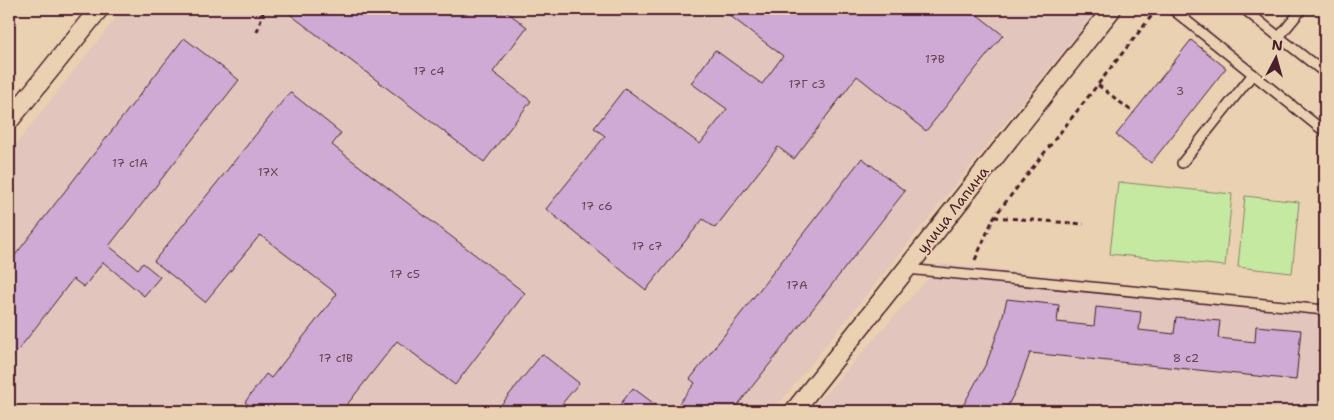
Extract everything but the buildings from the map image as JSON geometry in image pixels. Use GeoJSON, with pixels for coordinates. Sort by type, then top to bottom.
{"type":"FeatureCollection","features":[{"type":"Feature","properties":{"kind":"street"},"geometry":{"type":"LineString","coordinates":[[9,121],[99,9]]}},
{"type":"Feature","properties":{"kind":"street","name":"улица Лапина"},"geometry":{"type":"LineString","coordinates":[[794,411],[1112,9]]}},
{"type":"Feature","properties":{"kind":"lane"},"geometry":{"type":"LineString","coordinates":[[1172,9],[1325,132]]}},
{"type":"Feature","properties":{"kind":"lane"},"geometry":{"type":"LineString","coordinates":[[1244,9],[1325,73]]}},
{"type":"Feature","properties":{"kind":"lane"},"geometry":{"type":"LineString","coordinates":[[1280,37],[1302,9]]}},
{"type":"Feature","properties":{"kind":"lane"},"geometry":{"type":"LineString","coordinates":[[1182,163],[1253,74]]}},
{"type":"Feature","properties":{"kind":"lane"},"geometry":{"type":"LineString","coordinates":[[906,269],[1325,310]]}},
{"type":"Feature","properties":{"kind":"path"},"geometry":{"type":"LineString","coordinates":[[257,32],[264,9]]}},
{"type":"Feature","properties":{"kind":"path"},"geometry":{"type":"LineString","coordinates":[[969,275],[994,217],[1157,9]]}},
{"type":"Feature","properties":{"kind":"path"},"geometry":{"type":"LineString","coordinates":[[1098,85],[1134,113]]}},
{"type":"Feature","properties":{"kind":"path"},"geometry":{"type":"LineString","coordinates":[[994,217],[1084,224]]}},
{"type":"Feature","properties":{"kind":"shaded area"},"geometry":{"type":"Polygon","coordinates":[[[123,9],[1097,9],[773,411],[9,411],[9,153],[123,9]]]}},
{"type":"Feature","properties":{"kind":"shaded area"},"geometry":{"type":"Polygon","coordinates":[[[941,264],[1323,305],[1325,290],[1325,411],[810,411],[941,264]]]}},
{"type":"Feature","properties":{"kind":"green space"},"geometry":{"type":"Polygon","coordinates":[[[1118,182],[1232,194],[1225,266],[1110,254],[1118,182]]]}},
{"type":"Feature","properties":{"kind":"green space"},"geometry":{"type":"Polygon","coordinates":[[[1245,196],[1299,202],[1292,273],[1238,267],[1245,196]]]}}]}
